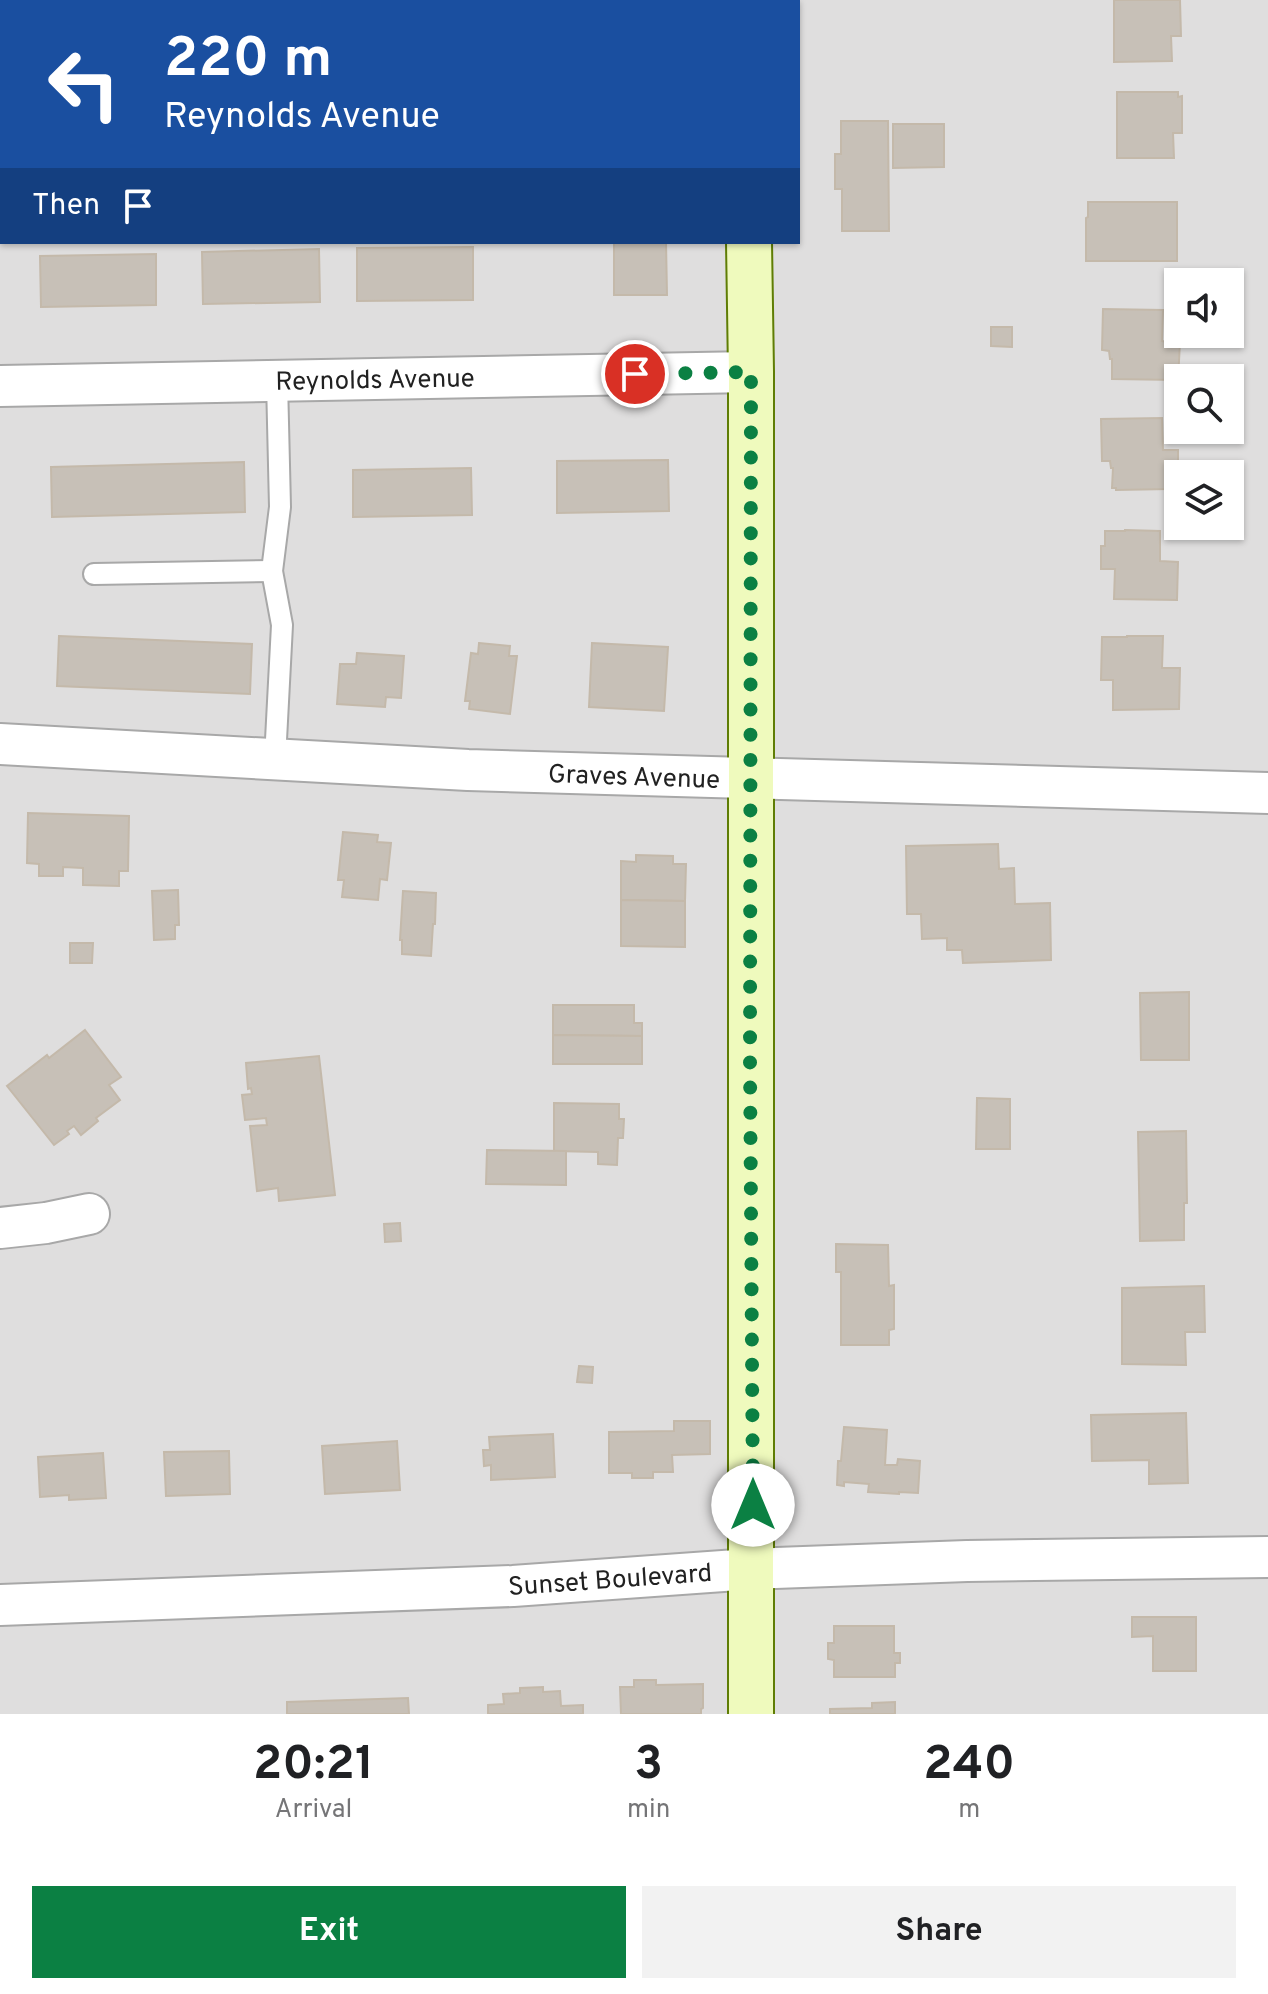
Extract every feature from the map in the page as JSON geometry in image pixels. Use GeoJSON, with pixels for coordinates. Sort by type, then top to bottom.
{"type":"FeatureCollection","features":[{"type":"Feature","properties":{"kind":"street"},"geometry":{"type":"LineString","coordinates":[[749,244],[751,1714]]}},
{"type":"Feature","properties":{"kind":"street","name":"Reynolds Avenue"},"geometry":{"type":"LineString","coordinates":[[0,386],[751,372]]}},
{"type":"Feature","properties":{"kind":"street","name":"Graves Avenue"},"geometry":{"type":"LineString","coordinates":[[0,744],[468,770],[1268,793]]}},
{"type":"Feature","properties":{"kind":"street"},"geometry":{"type":"LineString","coordinates":[[0,1228],[89,1214]]}},
{"type":"Feature","properties":{"kind":"street","name":"Sunset Boulevard"},"geometry":{"type":"LineString","coordinates":[[0,1605],[513,1586],[751,1569],[967,1561],[1268,1557]]}},
{"type":"Feature","properties":{"kind":"lane"},"geometry":{"type":"LineString","coordinates":[[275,759],[282,625],[272,571],[280,507],[277,381]]}},
{"type":"Feature","properties":{"kind":"lane"},"geometry":{"type":"LineString","coordinates":[[94,574],[272,571]]}},
{"type":"Feature","properties":{"kind":"shaded area"},"geometry":{"type":"Polygon","coordinates":[[[800,0],[1268,0],[1268,1714],[0,1714],[0,244],[800,244],[800,0]]]}},
{"type":"Feature","properties":{"kind":"building"},"geometry":{"type":"Polygon","coordinates":[[[1114,0],[1180,0],[1181,36],[1171,36],[1172,61],[1114,62],[1114,0]]]}},
{"type":"Feature","properties":{"kind":"building"},"geometry":{"type":"Polygon","coordinates":[[[1117,92],[1178,92],[1178,97],[1182,96],[1182,133],[1173,133],[1174,158],[1117,158],[1117,92]]]}},
{"type":"Feature","properties":{"kind":"building"},"geometry":{"type":"Polygon","coordinates":[[[841,121],[888,121],[889,231],[842,231],[842,189],[835,189],[835,154],[841,154],[841,121]]]}},
{"type":"Feature","properties":{"kind":"building"},"geometry":{"type":"Polygon","coordinates":[[[893,124],[944,124],[944,167],[893,168],[893,124]]]}},
{"type":"Feature","properties":{"kind":"building"},"geometry":{"type":"Polygon","coordinates":[[[1088,202],[1177,202],[1177,261],[1086,261],[1088,202]]]}},
{"type":"Feature","properties":{"kind":"building"},"geometry":{"type":"Polygon","coordinates":[[[614,244],[666,244],[667,295],[614,295],[614,244]]]}},
{"type":"Feature","properties":{"kind":"building"},"geometry":{"type":"Polygon","coordinates":[[[473,247],[473,300],[357,301],[357,248],[473,247]]]}},
{"type":"Feature","properties":{"kind":"building"},"geometry":{"type":"Polygon","coordinates":[[[319,249],[320,302],[203,304],[202,252],[319,249]]]}},
{"type":"Feature","properties":{"kind":"building"},"geometry":{"type":"Polygon","coordinates":[[[156,254],[156,305],[41,307],[40,256],[156,254]]]}},
{"type":"Feature","properties":{"kind":"building"},"geometry":{"type":"Polygon","coordinates":[[[1103,309],[1163,310],[1164,348],[1180,348],[1179,364],[1164,364],[1164,380],[1112,379],[1112,359],[1109,351],[1102,350],[1103,309]]]}},
{"type":"Feature","properties":{"kind":"building"},"geometry":{"type":"Polygon","coordinates":[[[991,327],[1012,327],[1012,347],[991,346],[991,327]]]}},
{"type":"Feature","properties":{"kind":"building"},"geometry":{"type":"Polygon","coordinates":[[[1162,418],[1163,450],[1178,450],[1178,460],[1164,460],[1164,489],[1112,488],[1113,468],[1110,461],[1102,461],[1101,419],[1162,418]]]}},
{"type":"Feature","properties":{"kind":"building"},"geometry":{"type":"Polygon","coordinates":[[[668,460],[669,511],[557,513],[557,461],[668,460]]]}},
{"type":"Feature","properties":{"kind":"building"},"geometry":{"type":"Polygon","coordinates":[[[244,462],[245,512],[52,517],[51,467],[244,462]]]}},
{"type":"Feature","properties":{"kind":"building"},"geometry":{"type":"Polygon","coordinates":[[[471,468],[472,515],[353,517],[353,470],[471,468]]]}},
{"type":"Feature","properties":{"kind":"building"},"geometry":{"type":"Polygon","coordinates":[[[1105,531],[1160,531],[1160,561],[1178,562],[1177,600],[1114,599],[1115,569],[1101,569],[1101,546],[1105,546],[1105,531]]]}},
{"type":"Feature","properties":{"kind":"building"},"geometry":{"type":"Polygon","coordinates":[[[59,636],[252,644],[250,694],[57,686],[59,636]]]}},
{"type":"Feature","properties":{"kind":"building"},"geometry":{"type":"Polygon","coordinates":[[[1163,636],[1162,668],[1180,668],[1179,709],[1113,710],[1113,680],[1101,680],[1102,637],[1163,636]]]}},
{"type":"Feature","properties":{"kind":"building"},"geometry":{"type":"Polygon","coordinates":[[[479,643],[510,646],[509,656],[517,656],[510,714],[469,709],[470,701],[465,701],[471,653],[478,654],[479,643]]]}},
{"type":"Feature","properties":{"kind":"building"},"geometry":{"type":"Polygon","coordinates":[[[592,643],[668,647],[664,711],[589,707],[592,643]]]}},
{"type":"Feature","properties":{"kind":"building"},"geometry":{"type":"Polygon","coordinates":[[[357,653],[404,656],[401,698],[386,697],[385,707],[337,704],[340,664],[356,664],[357,653]]]}},
{"type":"Feature","properties":{"kind":"building"},"geometry":{"type":"Polygon","coordinates":[[[28,813],[129,816],[128,871],[119,871],[119,886],[83,885],[83,868],[63,867],[63,876],[39,876],[39,864],[27,863],[28,813]]]}},
{"type":"Feature","properties":{"kind":"building"},"geometry":{"type":"Polygon","coordinates":[[[343,832],[378,835],[377,842],[391,843],[387,880],[380,879],[378,900],[342,897],[344,880],[338,880],[343,832]]]}},
{"type":"Feature","properties":{"kind":"building"},"geometry":{"type":"Polygon","coordinates":[[[998,844],[999,869],[1014,868],[1015,904],[1050,903],[1051,960],[963,963],[962,950],[947,950],[947,938],[922,939],[921,914],[907,914],[906,846],[998,844]]]}},
{"type":"Feature","properties":{"kind":"building"},"geometry":{"type":"Polygon","coordinates":[[[636,855],[673,856],[673,864],[686,864],[685,901],[621,900],[621,861],[636,862],[636,855]]]}},
{"type":"Feature","properties":{"kind":"building"},"geometry":{"type":"Polygon","coordinates":[[[178,890],[179,925],[175,925],[175,939],[154,940],[152,891],[178,890]]]}},
{"type":"Feature","properties":{"kind":"building"},"geometry":{"type":"Polygon","coordinates":[[[403,891],[436,893],[431,956],[402,954],[403,891]]]}},
{"type":"Feature","properties":{"kind":"building"},"geometry":{"type":"Polygon","coordinates":[[[621,900],[685,901],[685,947],[621,946],[621,900]]]}},
{"type":"Feature","properties":{"kind":"building"},"geometry":{"type":"Polygon","coordinates":[[[70,943],[93,943],[92,963],[70,963],[70,943]]]}},
{"type":"Feature","properties":{"kind":"building"},"geometry":{"type":"Polygon","coordinates":[[[1189,992],[1189,1060],[1141,1060],[1140,993],[1189,992]]]}},
{"type":"Feature","properties":{"kind":"building"},"geometry":{"type":"Polygon","coordinates":[[[553,1005],[634,1005],[634,1023],[642,1023],[642,1036],[553,1035],[553,1005]]]}},
{"type":"Feature","properties":{"kind":"building"},"geometry":{"type":"Polygon","coordinates":[[[85,1030],[121,1077],[109,1085],[120,1100],[96,1118],[98,1121],[81,1135],[74,1126],[54,1145],[7,1086],[85,1030]]]}},
{"type":"Feature","properties":{"kind":"building"},"geometry":{"type":"Polygon","coordinates":[[[553,1035],[642,1036],[642,1064],[553,1064],[553,1035]]]}},
{"type":"Feature","properties":{"kind":"building"},"geometry":{"type":"Polygon","coordinates":[[[319,1056],[335,1195],[279,1201],[278,1188],[257,1191],[250,1126],[267,1125],[266,1118],[245,1120],[242,1095],[252,1094],[251,1088],[248,1089],[246,1063],[319,1056]]]}},
{"type":"Feature","properties":{"kind":"building"},"geometry":{"type":"Polygon","coordinates":[[[977,1098],[1010,1099],[1010,1149],[976,1149],[977,1098]]]}},
{"type":"Feature","properties":{"kind":"building"},"geometry":{"type":"Polygon","coordinates":[[[554,1103],[619,1104],[619,1119],[624,1119],[623,1138],[618,1138],[617,1165],[598,1164],[598,1152],[554,1151],[554,1103]]]}},
{"type":"Feature","properties":{"kind":"building"},"geometry":{"type":"Polygon","coordinates":[[[1186,1131],[1184,1240],[1140,1241],[1138,1132],[1186,1131]]]}},
{"type":"Feature","properties":{"kind":"building"},"geometry":{"type":"Polygon","coordinates":[[[487,1150],[566,1151],[566,1185],[486,1184],[487,1150]]]}},
{"type":"Feature","properties":{"kind":"building"},"geometry":{"type":"Polygon","coordinates":[[[400,1223],[401,1241],[385,1242],[384,1224],[400,1223]]]}},
{"type":"Feature","properties":{"kind":"building"},"geometry":{"type":"Polygon","coordinates":[[[836,1244],[888,1245],[889,1286],[894,1285],[894,1329],[889,1330],[889,1345],[841,1345],[841,1272],[836,1272],[836,1244]]]}},
{"type":"Feature","properties":{"kind":"building"},"geometry":{"type":"Polygon","coordinates":[[[1204,1286],[1205,1332],[1185,1332],[1186,1365],[1122,1364],[1122,1288],[1204,1286]]]}},
{"type":"Feature","properties":{"kind":"building"},"geometry":{"type":"Polygon","coordinates":[[[579,1366],[593,1367],[592,1383],[577,1382],[579,1366]]]}},
{"type":"Feature","properties":{"kind":"building"},"geometry":{"type":"Polygon","coordinates":[[[1186,1413],[1188,1483],[1149,1484],[1149,1460],[1092,1461],[1091,1415],[1186,1413]]]}},
{"type":"Feature","properties":{"kind":"building"},"geometry":{"type":"Polygon","coordinates":[[[674,1421],[710,1421],[710,1454],[672,1455],[673,1472],[653,1472],[653,1478],[632,1478],[632,1473],[609,1473],[609,1432],[674,1431],[674,1421]]]}},
{"type":"Feature","properties":{"kind":"building"},"geometry":{"type":"Polygon","coordinates":[[[844,1427],[887,1430],[885,1465],[897,1465],[898,1459],[920,1461],[918,1493],[868,1492],[869,1484],[844,1482],[844,1486],[837,1485],[844,1427]]]}},
{"type":"Feature","properties":{"kind":"building"},"geometry":{"type":"Polygon","coordinates":[[[553,1434],[555,1477],[491,1480],[491,1465],[484,1466],[483,1450],[490,1450],[489,1437],[553,1434]]]}},
{"type":"Feature","properties":{"kind":"building"},"geometry":{"type":"Polygon","coordinates":[[[397,1441],[400,1490],[325,1494],[322,1446],[397,1441]]]}},
{"type":"Feature","properties":{"kind":"building"},"geometry":{"type":"Polygon","coordinates":[[[229,1451],[230,1494],[166,1496],[164,1452],[229,1451]]]}},
{"type":"Feature","properties":{"kind":"building"},"geometry":{"type":"Polygon","coordinates":[[[103,1453],[106,1498],[69,1500],[69,1495],[40,1497],[38,1457],[103,1453]]]}},
{"type":"Feature","properties":{"kind":"building"},"geometry":{"type":"Polygon","coordinates":[[[1132,1617],[1196,1617],[1196,1671],[1153,1671],[1153,1636],[1132,1637],[1132,1617]]]}},
{"type":"Feature","properties":{"kind":"building"},"geometry":{"type":"Polygon","coordinates":[[[834,1626],[894,1626],[894,1653],[900,1653],[900,1663],[895,1663],[895,1677],[834,1677],[834,1660],[828,1659],[828,1643],[834,1643],[834,1626]]]}},
{"type":"Feature","properties":{"kind":"building"},"geometry":{"type":"Polygon","coordinates":[[[634,1680],[656,1680],[656,1685],[703,1684],[701,1714],[621,1714],[620,1687],[634,1687],[634,1680]]]}},
{"type":"Feature","properties":{"kind":"building"},"geometry":{"type":"Polygon","coordinates":[[[543,1687],[543,1692],[560,1691],[561,1706],[583,1705],[583,1714],[488,1714],[488,1705],[504,1704],[503,1694],[520,1693],[520,1688],[543,1687]]]}},
{"type":"Feature","properties":{"kind":"building"},"geometry":{"type":"Polygon","coordinates":[[[408,1698],[409,1714],[287,1714],[287,1702],[408,1698]]]}},
{"type":"Feature","properties":{"kind":"building"},"geometry":{"type":"Polygon","coordinates":[[[895,1702],[895,1714],[830,1714],[830,1709],[872,1708],[872,1703],[895,1702]]]}},
{"type":"Feature","properties":{"kind":"route"},"geometry":{"type":"LineString","coordinates":[[635,374],[751,372],[753,1505]]}}]}
